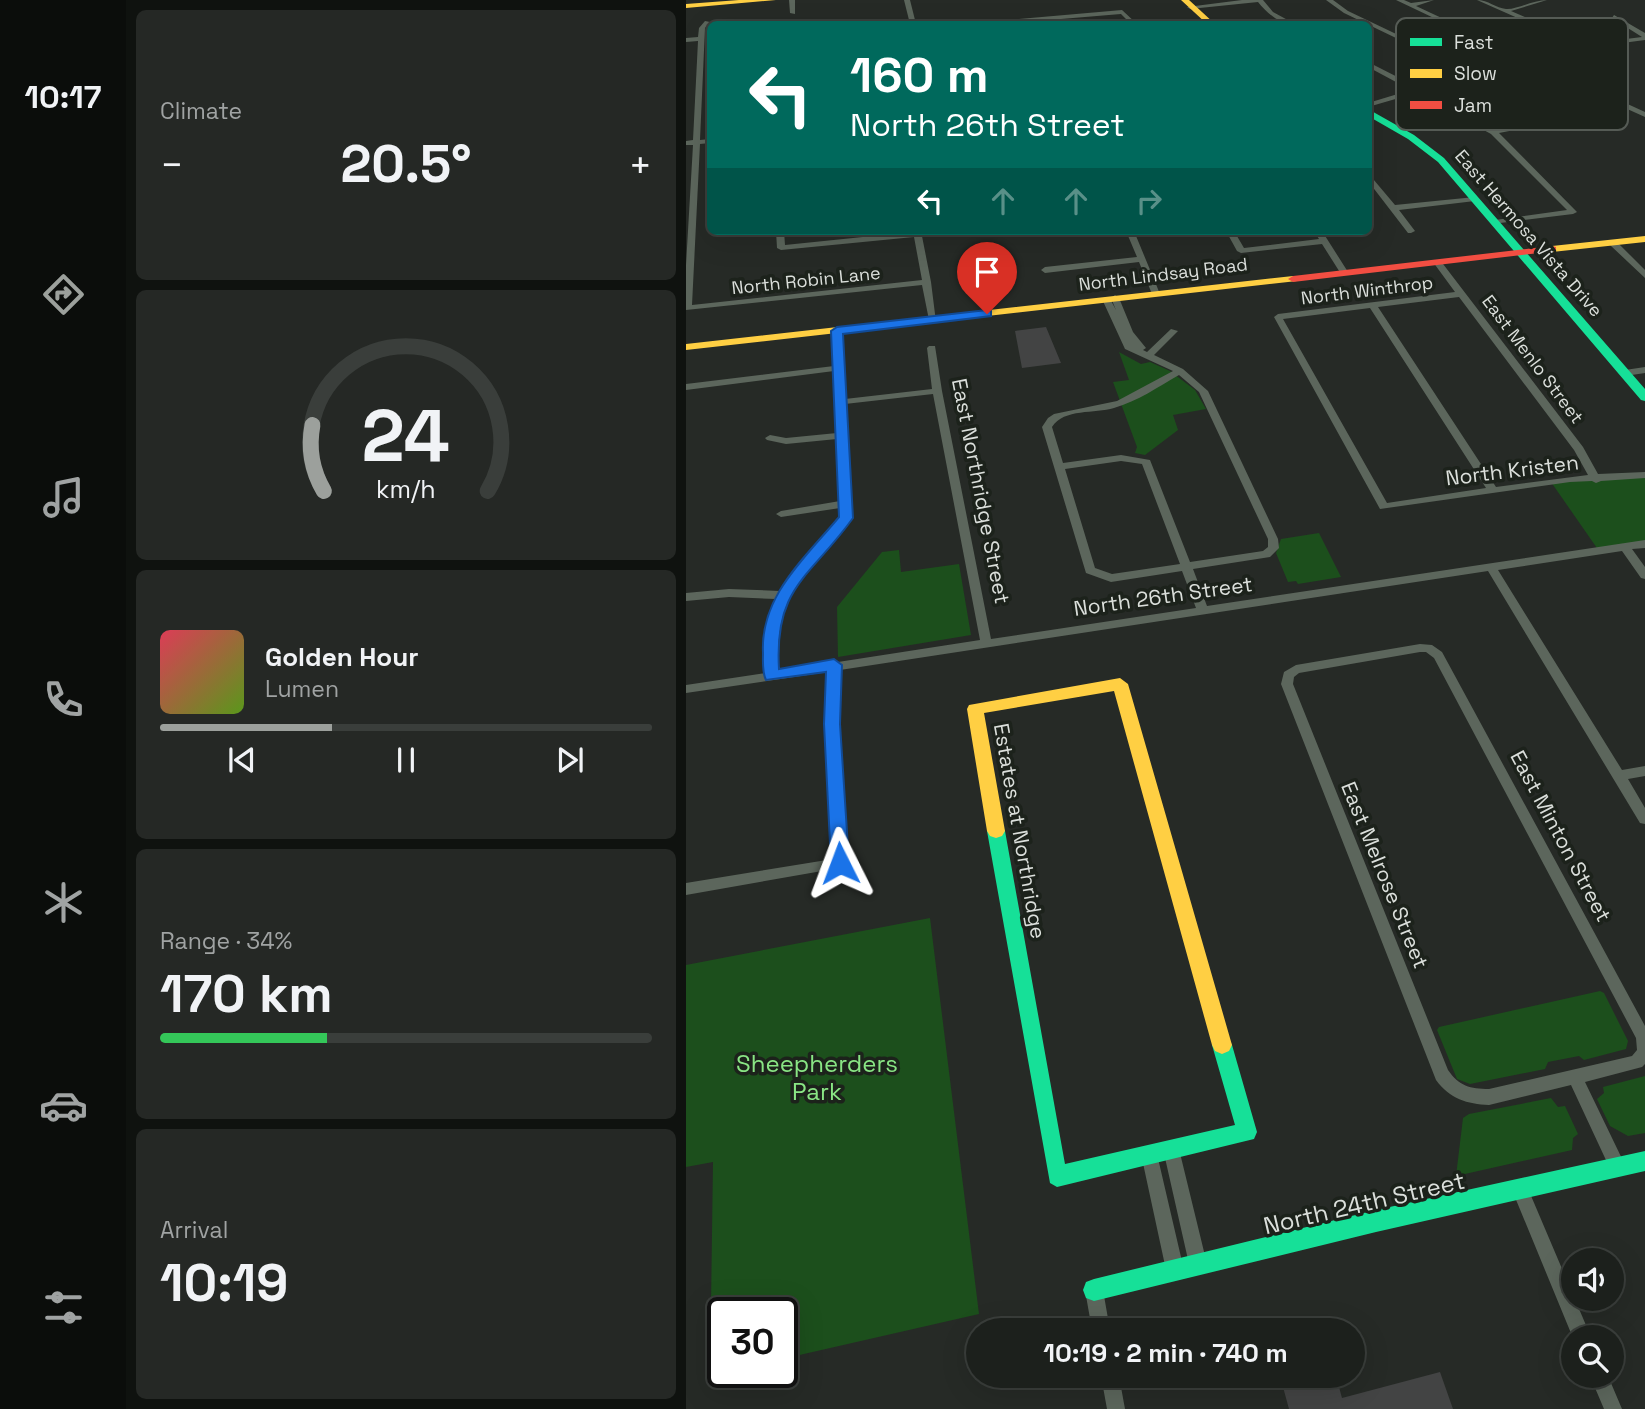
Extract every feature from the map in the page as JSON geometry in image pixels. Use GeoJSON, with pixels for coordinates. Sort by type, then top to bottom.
{"type":"FeatureCollection","features":[{"type":"Feature","properties":{"kind":"street"},"geometry":{"type":"LineString","coordinates":[[686,6],[772,0]]}},
{"type":"Feature","properties":{"kind":"street"},"geometry":{"type":"LineString","coordinates":[[792,0],[793,13]]}},
{"type":"Feature","properties":{"kind":"street"},"geometry":{"type":"LineString","coordinates":[[906,0],[912,21]]}},
{"type":"Feature","properties":{"kind":"street"},"geometry":{"type":"LineString","coordinates":[[1188,3],[1260,0],[1271,13],[1286,21]]}},
{"type":"Feature","properties":{"kind":"street"},"geometry":{"type":"LineString","coordinates":[[1329,0],[1365,21]]}},
{"type":"Feature","properties":{"kind":"street"},"geometry":{"type":"LineString","coordinates":[[1399,0],[1439,18]]}},
{"type":"Feature","properties":{"kind":"street"},"geometry":{"type":"LineString","coordinates":[[1411,5],[1431,0]]}},
{"type":"Feature","properties":{"kind":"street"},"geometry":{"type":"LineString","coordinates":[[1480,0],[1521,18]]}},
{"type":"Feature","properties":{"kind":"street"},"geometry":{"type":"LineString","coordinates":[[1505,11],[1544,0]]}},
{"type":"Feature","properties":{"kind":"street"},"geometry":{"type":"LineString","coordinates":[[1188,3],[1208,21]]}},
{"type":"Feature","properties":{"kind":"street"},"geometry":{"type":"LineString","coordinates":[[1007,21],[1122,12],[1131,21]]}},
{"type":"Feature","properties":{"kind":"street"},"geometry":{"type":"LineString","coordinates":[[1058,16],[1060,21]]}},
{"type":"Feature","properties":{"kind":"street"},"geometry":{"type":"LineString","coordinates":[[698,142],[702,28],[707,22]]}},
{"type":"Feature","properties":{"kind":"street"},"geometry":{"type":"LineString","coordinates":[[1372,24],[1396,36]]}},
{"type":"Feature","properties":{"kind":"street"},"geometry":{"type":"LineString","coordinates":[[1628,26],[1645,37]]}},
{"type":"Feature","properties":{"kind":"street"},"geometry":{"type":"LineString","coordinates":[[686,40],[702,39]]}},
{"type":"Feature","properties":{"kind":"street"},"geometry":{"type":"LineString","coordinates":[[1372,66],[1396,78]]}},
{"type":"Feature","properties":{"kind":"street"},"geometry":{"type":"LineString","coordinates":[[1372,104],[1396,97]]}},
{"type":"Feature","properties":{"kind":"street"},"geometry":{"type":"LineString","coordinates":[[1628,106],[1645,115]]}},
{"type":"Feature","properties":{"kind":"street","name":"East Hermosa Vista Drive"},"geometry":{"type":"LineString","coordinates":[[1372,114],[1396,129]]}},
{"type":"Feature","properties":{"kind":"street","name":"East Hermosa Vista Drive"},"geometry":{"type":"LineString","coordinates":[[1398,130],[1426,147],[1475,199],[1645,397]]}},
{"type":"Feature","properties":{"kind":"street"},"geometry":{"type":"LineString","coordinates":[[1490,130],[1573,212],[1495,222]]}},
{"type":"Feature","properties":{"kind":"street"},"geometry":{"type":"LineString","coordinates":[[1494,132],[1503,130]]}},
{"type":"Feature","properties":{"kind":"street"},"geometry":{"type":"LineString","coordinates":[[686,143],[707,141]]}},
{"type":"Feature","properties":{"kind":"street","name":"North Robin Lane"},"geometry":{"type":"LineString","coordinates":[[698,142],[688,308],[927,282]]}},
{"type":"Feature","properties":{"kind":"street"},"geometry":{"type":"LineString","coordinates":[[1372,180],[1411,231]]}},
{"type":"Feature","properties":{"kind":"street"},"geometry":{"type":"LineString","coordinates":[[1394,208],[1475,199]]}},
{"type":"Feature","properties":{"kind":"street"},"geometry":{"type":"LineString","coordinates":[[780,235],[781,248],[900,235]]}},
{"type":"Feature","properties":{"kind":"street"},"geometry":{"type":"LineString","coordinates":[[918,235],[933,320]]}},
{"type":"Feature","properties":{"kind":"street"},"geometry":{"type":"LineString","coordinates":[[1132,235],[1156,294]]}},
{"type":"Feature","properties":{"kind":"street"},"geometry":{"type":"LineString","coordinates":[[1232,235],[1241,251],[1324,241]]}},
{"type":"Feature","properties":{"kind":"street"},"geometry":{"type":"LineString","coordinates":[[1320,235],[1344,272]]}},
{"type":"Feature","properties":{"kind":"street","name":"North Lindsay Road"},"geometry":{"type":"LineString","coordinates":[[686,347],[1645,239]]}},
{"type":"Feature","properties":{"kind":"street"},"geometry":{"type":"LineString","coordinates":[[1614,243],[1645,275]]}},
{"type":"Feature","properties":{"kind":"street"},"geometry":{"type":"LineString","coordinates":[[1045,270],[1143,259]]}},
{"type":"Feature","properties":{"kind":"street","name":"East Menlo Street"},"geometry":{"type":"LineString","coordinates":[[1437,262],[1579,449],[1596,480]]}},
{"type":"Feature","properties":{"kind":"street","name":"North Winthrop"},"geometry":{"type":"LineString","coordinates":[[1384,507],[1278,317],[1461,294]]}},
{"type":"Feature","properties":{"kind":"street"},"geometry":{"type":"LineString","coordinates":[[1111,299],[1122,340],[1136,353],[1148,356],[1180,371],[1194,380],[1211,403],[1273,539],[1274,548],[1266,554],[1111,578],[1100,576],[1090,570],[1047,427],[1050,420],[1058,415],[1111,406],[1180,371]]}},
{"type":"Feature","properties":{"kind":"street"},"geometry":{"type":"LineString","coordinates":[[1372,305],[1493,491]]}},
{"type":"Feature","properties":{"kind":"street"},"geometry":{"type":"LineString","coordinates":[[771,676],[769,637],[773,616],[782,595],[846,518],[837,331]]}},
{"type":"Feature","properties":{"kind":"street"},"geometry":{"type":"LineString","coordinates":[[1148,356],[1174,331]]}},
{"type":"Feature","properties":{"kind":"street","name":"East Northridge Street"},"geometry":{"type":"LineString","coordinates":[[932,348],[937,391],[986,642]]}},
{"type":"Feature","properties":{"kind":"street"},"geometry":{"type":"LineString","coordinates":[[686,387],[838,368]]}},
{"type":"Feature","properties":{"kind":"street"},"geometry":{"type":"LineString","coordinates":[[1625,373],[1645,370]]}},
{"type":"Feature","properties":{"kind":"street"},"geometry":{"type":"LineString","coordinates":[[841,402],[937,391]]}},
{"type":"Feature","properties":{"kind":"street"},"geometry":{"type":"LineString","coordinates":[[770,438],[786,441],[842,436]]}},
{"type":"Feature","properties":{"kind":"street"},"geometry":{"type":"LineString","coordinates":[[1058,467],[1121,458],[1146,462],[1203,610]]}},
{"type":"Feature","properties":{"kind":"street","name":"North Kristen"},"geometry":{"type":"LineString","coordinates":[[1384,507],[1570,479],[1596,480],[1645,475]]}},
{"type":"Feature","properties":{"kind":"street"},"geometry":{"type":"LineString","coordinates":[[781,514],[845,504]]}},
{"type":"Feature","properties":{"kind":"street","name":"North 26th Street"},"geometry":{"type":"LineString","coordinates":[[686,689],[1645,544]]}},
{"type":"Feature","properties":{"kind":"street"},"geometry":{"type":"LineString","coordinates":[[1625,547],[1645,575]]}},
{"type":"Feature","properties":{"kind":"street"},"geometry":{"type":"LineString","coordinates":[[1491,567],[1645,819]]}},
{"type":"Feature","properties":{"kind":"street"},"geometry":{"type":"LineString","coordinates":[[686,597],[729,593],[782,595]]}},
{"type":"Feature","properties":{"kind":"street"},"geometry":{"type":"LineString","coordinates":[[1288,676],[1296,669],[1429,648]]}},
{"type":"Feature","properties":{"kind":"street","name":"East Minton Street"},"geometry":{"type":"LineString","coordinates":[[1429,648],[1438,655],[1643,1037],[1645,1052]]}},
{"type":"Feature","properties":{"kind":"street"},"geometry":{"type":"LineString","coordinates":[[686,890],[840,863],[832,724],[834,665]]}},
{"type":"Feature","properties":{"kind":"street","name":"East Melrose Street"},"geometry":{"type":"LineString","coordinates":[[1288,676],[1287,684],[1301,722],[1442,1075],[1450,1088]]}},
{"type":"Feature","properties":{"kind":"street","name":"Estates at Northridge"},"geometry":{"type":"LineString","coordinates":[[1120,684],[1247,1132],[1171,1149],[1057,1176],[975,709],[1120,684]]}},
{"type":"Feature","properties":{"kind":"street"},"geometry":{"type":"LineString","coordinates":[[1618,776],[1645,771]]}},
{"type":"Feature","properties":{"kind":"street"},"geometry":{"type":"LineString","coordinates":[[1450,1088],[1468,1097],[1489,1097],[1637,1062],[1645,1052]]}},
{"type":"Feature","properties":{"kind":"street"},"geometry":{"type":"LineString","coordinates":[[1575,1077],[1618,1167]]}},
{"type":"Feature","properties":{"kind":"street"},"geometry":{"type":"LineString","coordinates":[[1171,1149],[1198,1264]]}},
{"type":"Feature","properties":{"kind":"street"},"geometry":{"type":"LineString","coordinates":[[1149,1154],[1175,1270]]}},
{"type":"Feature","properties":{"kind":"street","name":"North 24th Street"},"geometry":{"type":"LineString","coordinates":[[1094,1290],[1645,1161]]}},
{"type":"Feature","properties":{"kind":"street"},"geometry":{"type":"LineString","coordinates":[[1520,1190],[1578,1325]]}},
{"type":"Feature","properties":{"kind":"street"},"geometry":{"type":"LineString","coordinates":[[1160,1201],[1182,1196]]}},
{"type":"Feature","properties":{"kind":"street"},"geometry":{"type":"LineString","coordinates":[[1094,1290],[1099,1318]]}},
{"type":"Feature","properties":{"kind":"street"},"geometry":{"type":"LineString","coordinates":[[1112,1388],[1115,1409]]}},
{"type":"Feature","properties":{"kind":"street"},"geometry":{"type":"LineString","coordinates":[[1604,1388],[1613,1409]]}},
{"type":"Feature","properties":{"kind":"green space"},"geometry":{"type":"Polygon","coordinates":[[[1119,352],[1141,364],[1150,362],[1170,371],[1195,390],[1206,409],[1173,415],[1178,430],[1145,455],[1135,453],[1137,447],[1113,382],[1129,380],[1119,352]]]}},
{"type":"Feature","properties":{"kind":"green space"},"geometry":{"type":"Polygon","coordinates":[[[1645,475],[1645,544],[1599,551],[1551,482],[1645,475]]]}},
{"type":"Feature","properties":{"kind":"green space"},"geometry":{"type":"Polygon","coordinates":[[[1319,533],[1341,577],[1298,584],[1296,581],[1288,582],[1276,553],[1281,539],[1319,533]]]}},
{"type":"Feature","properties":{"kind":"green space"},"geometry":{"type":"Polygon","coordinates":[[[899,550],[901,572],[959,564],[971,635],[838,657],[837,607],[882,552],[899,550]]]}},
{"type":"Feature","properties":{"kind":"green space","name":"Sheepherders Park"},"geometry":{"type":"Polygon","coordinates":[[[930,918],[979,1314],[798,1355],[798,1297],[711,1297],[713,1162],[686,1167],[686,965],[930,918]]]}},
{"type":"Feature","properties":{"kind":"green space"},"geometry":{"type":"Polygon","coordinates":[[[1600,991],[1604,993],[1628,1041],[1626,1049],[1584,1060],[1579,1056],[1548,1062],[1545,1069],[1470,1084],[1457,1079],[1437,1030],[1439,1027],[1600,991]]]}},
{"type":"Feature","properties":{"kind":"green space"},"geometry":{"type":"Polygon","coordinates":[[[1645,1076],[1645,1133],[1628,1136],[1610,1126],[1597,1099],[1604,1093],[1603,1087],[1645,1076]]]}},
{"type":"Feature","properties":{"kind":"green space"},"geometry":{"type":"Polygon","coordinates":[[[1551,1098],[1558,1107],[1565,1106],[1578,1134],[1573,1138],[1572,1150],[1456,1176],[1463,1118],[1469,1114],[1551,1098]]]}},
{"type":"Feature","properties":{"kind":"building"},"geometry":{"type":"Polygon","coordinates":[[[1046,327],[1061,363],[1022,368],[1015,331],[1046,327]]]}},
{"type":"Feature","properties":{"kind":"building"},"geometry":{"type":"Polygon","coordinates":[[[1440,1372],[1453,1409],[1289,1409],[1283,1388],[1339,1388],[1342,1398],[1440,1372]]]}},
{"type":"Feature","properties":{"kind":"traffic: fast"},"geometry":{"type":"LineString","coordinates":[[1372,114],[1396,128]]}},
{"type":"Feature","properties":{"kind":"traffic: fast"},"geometry":{"type":"LineString","coordinates":[[1399,130],[1441,160],[1645,397]]}},
{"type":"Feature","properties":{"kind":"traffic: fast"},"geometry":{"type":"LineString","coordinates":[[996,831],[1057,1176],[1247,1132],[1222,1045]]}},
{"type":"Feature","properties":{"kind":"traffic: fast"},"geometry":{"type":"LineString","coordinates":[[1094,1290],[1376,1221],[1645,1161]]}},
{"type":"Feature","properties":{"kind":"traffic: slow"},"geometry":{"type":"LineString","coordinates":[[686,6],[772,0]]}},
{"type":"Feature","properties":{"kind":"traffic: slow"},"geometry":{"type":"LineString","coordinates":[[1185,0],[1208,21]]}},
{"type":"Feature","properties":{"kind":"traffic: slow"},"geometry":{"type":"LineString","coordinates":[[1552,249],[1645,239]]}},
{"type":"Feature","properties":{"kind":"traffic: slow"},"geometry":{"type":"LineString","coordinates":[[686,347],[1293,279]]}},
{"type":"Feature","properties":{"kind":"traffic: slow"},"geometry":{"type":"LineString","coordinates":[[1120,684],[1222,1045]]}},
{"type":"Feature","properties":{"kind":"traffic: slow"},"geometry":{"type":"LineString","coordinates":[[996,831],[975,709],[1120,684]]}},
{"type":"Feature","properties":{"kind":"traffic: jam"},"geometry":{"type":"LineString","coordinates":[[1293,279],[1552,249]]}},
{"type":"Feature","properties":{"kind":"route"},"geometry":{"type":"LineString","coordinates":[[840,863],[832,724],[834,665],[771,676],[769,637],[773,616],[782,595],[846,518],[837,331],[987,314]]}}]}
